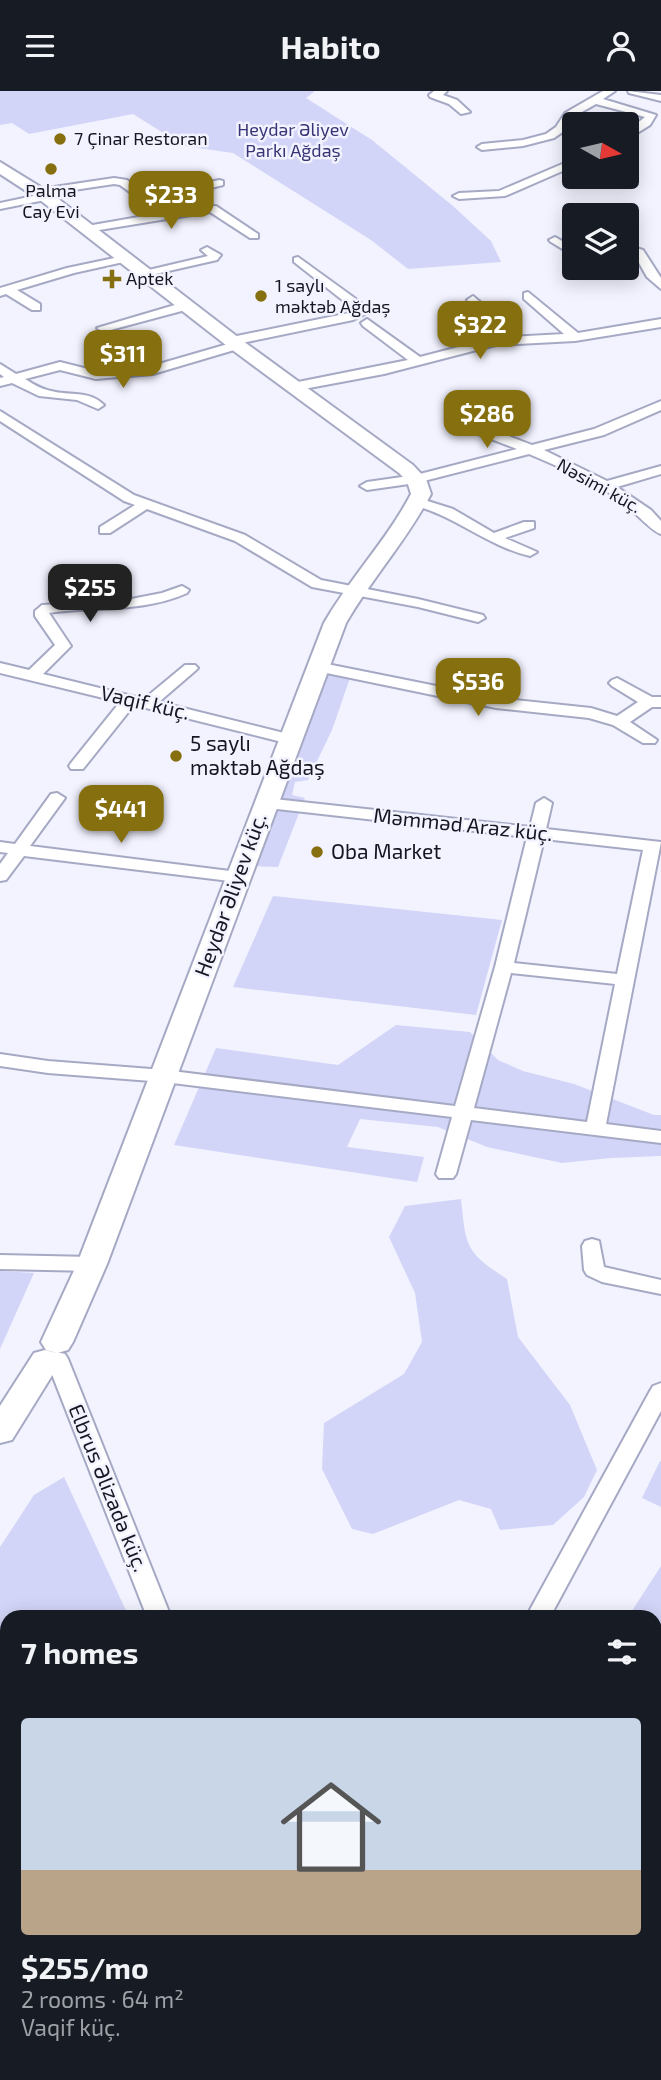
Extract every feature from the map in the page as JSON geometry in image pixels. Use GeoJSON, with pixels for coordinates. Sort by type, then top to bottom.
{"type":"FeatureCollection","features":[{"type":"Feature","properties":{"kind":"main road"},"geometry":{"type":"LineString","coordinates":[[0,167],[42,194],[185,306],[406,469],[417,491]]}},
{"type":"Feature","properties":{"kind":"main road","name":"Heydər Əliyev küç."},"geometry":{"type":"LineString","coordinates":[[0,1432],[53,1354],[92,1264],[265,803],[339,615],[417,491]]}},
{"type":"Feature","properties":{"kind":"street"},"geometry":{"type":"LineString","coordinates":[[442,91],[434,95],[453,102],[465,112]]}},
{"type":"Feature","properties":{"kind":"street"},"geometry":{"type":"LineString","coordinates":[[482,147],[523,143],[550,136],[560,129],[569,115],[610,91]]}},
{"type":"Feature","properties":{"kind":"street"},"geometry":{"type":"LineString","coordinates":[[633,91],[661,98]]}},
{"type":"Feature","properties":{"kind":"street"},"geometry":{"type":"LineString","coordinates":[[593,100],[651,115],[639,128]]}},
{"type":"Feature","properties":{"kind":"street"},"geometry":{"type":"LineString","coordinates":[[459,196],[501,194],[562,167]]}},
{"type":"Feature","properties":{"kind":"street"},"geometry":{"type":"LineString","coordinates":[[0,206],[42,194],[114,181],[122,182],[145,198]]}},
{"type":"Feature","properties":{"kind":"street"},"geometry":{"type":"LineString","coordinates":[[197,210],[181,192],[219,183]]}},
{"type":"Feature","properties":{"kind":"street"},"geometry":{"type":"LineString","coordinates":[[87,229],[197,210],[217,210],[254,236]]}},
{"type":"Feature","properties":{"kind":"street"},"geometry":{"type":"LineString","coordinates":[[555,240],[562,245]]}},
{"type":"Feature","properties":{"kind":"street"},"geometry":{"type":"LineString","coordinates":[[142,273],[214,258],[215,255],[207,250]]}},
{"type":"Feature","properties":{"kind":"street"},"geometry":{"type":"LineString","coordinates":[[639,252],[651,275],[661,285]]}},
{"type":"Feature","properties":{"kind":"street"},"geometry":{"type":"LineString","coordinates":[[4,291],[71,270],[124,259]]}},
{"type":"Feature","properties":{"kind":"street"},"geometry":{"type":"LineString","coordinates":[[0,382],[60,366],[96,375],[153,370],[234,343],[354,316],[363,310],[298,260]]}},
{"type":"Feature","properties":{"kind":"street"},"geometry":{"type":"LineString","coordinates":[[4,291],[36,307]]}},
{"type":"Feature","properties":{"kind":"street"},"geometry":{"type":"LineString","coordinates":[[528,296],[575,337]]}},
{"type":"Feature","properties":{"kind":"street"},"geometry":{"type":"LineString","coordinates":[[473,300],[496,322],[505,340]]}},
{"type":"Feature","properties":{"kind":"street"},"geometry":{"type":"LineString","coordinates":[[103,328],[185,306]]}},
{"type":"Feature","properties":{"kind":"street"},"geometry":{"type":"LineString","coordinates":[[367,323],[417,361]]}},
{"type":"Feature","properties":{"kind":"street"},"geometry":{"type":"LineString","coordinates":[[293,387],[384,370],[505,340],[575,337],[661,323]]}},
{"type":"Feature","properties":{"kind":"street"},"geometry":{"type":"LineString","coordinates":[[56,353],[60,366]]}},
{"type":"Feature","properties":{"kind":"street"},"geometry":{"type":"LineString","coordinates":[[0,368],[48,395],[79,395],[98,405]]}},
{"type":"Feature","properties":{"kind":"street"},"geometry":{"type":"LineString","coordinates":[[417,491],[531,449],[599,432],[661,405]]}},
{"type":"Feature","properties":{"kind":"street"},"geometry":{"type":"LineString","coordinates":[[0,415],[129,498],[214,527],[256,546],[275,561],[307,579],[353,592],[418,603],[478,618]]}},
{"type":"Feature","properties":{"kind":"street","name":"Nəsimi küç."},"geometry":{"type":"LineString","coordinates":[[454,420],[531,449],[604,487],[643,508],[661,530]]}},
{"type":"Feature","properties":{"kind":"street"},"geometry":{"type":"LineString","coordinates":[[604,487],[661,470]]}},
{"type":"Feature","properties":{"kind":"street"},"geometry":{"type":"LineString","coordinates":[[367,486],[417,491],[511,549],[530,552]]}},
{"type":"Feature","properties":{"kind":"street"},"geometry":{"type":"LineString","coordinates":[[105,530],[144,505]]}},
{"type":"Feature","properties":{"kind":"street"},"geometry":{"type":"LineString","coordinates":[[492,538],[529,525]]}},
{"type":"Feature","properties":{"kind":"street"},"geometry":{"type":"LineString","coordinates":[[32,676],[63,646],[62,641],[42,617],[42,611],[47,608],[152,600],[181,590]]}},
{"type":"Feature","properties":{"kind":"street"},"geometry":{"type":"LineString","coordinates":[[317,667],[496,703],[591,713],[619,722],[649,740]]}},
{"type":"Feature","properties":{"kind":"street","name":"Vaqif küç."},"geometry":{"type":"LineString","coordinates":[[0,668],[290,740]]}},
{"type":"Feature","properties":{"kind":"street"},"geometry":{"type":"LineString","coordinates":[[147,703],[190,668]]}},
{"type":"Feature","properties":{"kind":"street"},"geometry":{"type":"LineString","coordinates":[[617,683],[655,702]]}},
{"type":"Feature","properties":{"kind":"street"},"geometry":{"type":"LineString","coordinates":[[76,766],[130,699]]}},
{"type":"Feature","properties":{"kind":"street"},"geometry":{"type":"LineString","coordinates":[[619,722],[655,702]]}},
{"type":"Feature","properties":{"kind":"street"},"geometry":{"type":"LineString","coordinates":[[0,876],[8,849],[57,798]]}},
{"type":"Feature","properties":{"kind":"street","name":"Məmməd Araz küç."},"geometry":{"type":"LineString","coordinates":[[265,803],[656,846]]}},
{"type":"Feature","properties":{"kind":"street"},"geometry":{"type":"LineString","coordinates":[[446,1174],[504,967],[544,803]]}},
{"type":"Feature","properties":{"kind":"street"},"geometry":{"type":"LineString","coordinates":[[595,1129],[656,846]]}},
{"type":"Feature","properties":{"kind":"street"},"geometry":{"type":"LineString","coordinates":[[8,849],[238,877]]}},
{"type":"Feature","properties":{"kind":"street"},"geometry":{"type":"LineString","coordinates":[[504,967],[625,980]]}},
{"type":"Feature","properties":{"kind":"street"},"geometry":{"type":"LineString","coordinates":[[0,1060],[164,1076],[661,1137]]}},
{"type":"Feature","properties":{"kind":"street"},"geometry":{"type":"LineString","coordinates":[[592,1245],[594,1270],[602,1275],[661,1287]]}},
{"type":"Feature","properties":{"kind":"street"},"geometry":{"type":"LineString","coordinates":[[0,1262],[92,1264]]}},
{"type":"Feature","properties":{"kind":"street","name":"Elbrus Əlizadə küç."},"geometry":{"type":"LineString","coordinates":[[53,1354],[156,1610]]}},
{"type":"Feature","properties":{"kind":"street"},"geometry":{"type":"LineString","coordinates":[[542,1610],[661,1391]]}},
{"type":"Feature","properties":{"kind":"green space","name":"Heydər Əliyev Parkı Ağdaş"},"geometry":{"type":"Polygon","coordinates":[[[0,91],[315,91],[306,98],[372,140],[453,206],[491,241],[501,262],[408,269],[371,240],[233,153],[184,146],[133,114],[29,134],[12,123],[0,125],[0,91]]]}},
{"type":"Feature","properties":{"kind":"green space"},"geometry":{"type":"Polygon","coordinates":[[[323,673],[350,678],[332,730],[308,780],[295,782],[292,795],[305,798],[278,867],[250,866],[323,673]]]}},
{"type":"Feature","properties":{"kind":"green space"},"geometry":{"type":"Polygon","coordinates":[[[273,896],[502,920],[476,1015],[233,987],[273,896]]]}},
{"type":"Feature","properties":{"kind":"green space"},"geometry":{"type":"Polygon","coordinates":[[[396,1025],[470,1032],[498,1060],[523,1071],[574,1084],[654,1115],[661,1115],[661,1156],[562,1163],[487,1147],[438,1127],[360,1119],[347,1147],[424,1157],[417,1182],[174,1145],[216,1048],[338,1065],[396,1025]]]}},
{"type":"Feature","properties":{"kind":"green space"},"geometry":{"type":"Polygon","coordinates":[[[461,1199],[464,1228],[470,1247],[483,1262],[507,1279],[518,1337],[570,1405],[597,1470],[584,1497],[553,1525],[500,1530],[491,1509],[459,1500],[373,1534],[352,1529],[322,1469],[324,1423],[404,1374],[422,1342],[415,1293],[389,1237],[405,1206],[461,1199]]]}},
{"type":"Feature","properties":{"kind":"green space"},"geometry":{"type":"Polygon","coordinates":[[[0,1271],[34,1273],[0,1349],[0,1271]]]}},
{"type":"Feature","properties":{"kind":"green space"},"geometry":{"type":"Polygon","coordinates":[[[661,1462],[661,1507],[642,1498],[661,1462]]]}},
{"type":"Feature","properties":{"kind":"green space"},"geometry":{"type":"Polygon","coordinates":[[[64,1477],[126,1610],[0,1610],[0,1547],[34,1495],[64,1477]]]}},
{"type":"Feature","properties":{"kind":"green space"},"geometry":{"type":"Polygon","coordinates":[[[661,1566],[661,1610],[633,1610],[661,1566]]]}},
{"type":"Feature","properties":{"kind":"place","name":"7 Çinar Restoran"},"geometry":{"type":"Point","coordinates":[60,139]}},
{"type":"Feature","properties":{"kind":"place","name":"Palma Cay Evi"},"geometry":{"type":"Point","coordinates":[51,169]}},
{"type":"Feature","properties":{"kind":"place","name":"Aptek"},"geometry":{"type":"Point","coordinates":[112,279]}},
{"type":"Feature","properties":{"kind":"place","name":"1 saylı məktəb Ağdaş"},"geometry":{"type":"Point","coordinates":[261,296]}},
{"type":"Feature","properties":{"kind":"place","name":"5 saylı məktəb Ağdaş"},"geometry":{"type":"Point","coordinates":[176,756]}},
{"type":"Feature","properties":{"kind":"place","name":"Oba Market"},"geometry":{"type":"Point","coordinates":[317,852]}}]}
